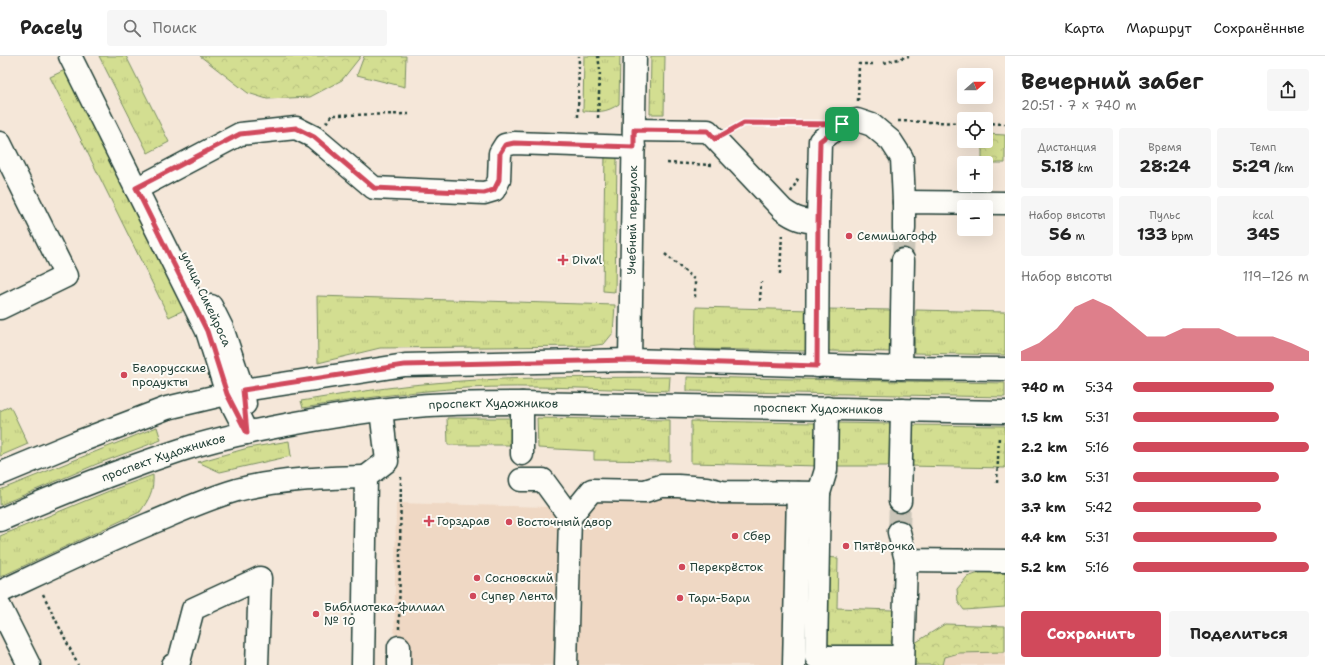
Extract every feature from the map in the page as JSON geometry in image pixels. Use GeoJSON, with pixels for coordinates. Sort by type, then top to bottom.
{"type":"FeatureCollection","features":[{"type":"Feature","properties":{"kind":"street","name":"улица Сикейроса"},"geometry":{"type":"LineString","coordinates":[[70,56],[143,185]]}},
{"type":"Feature","properties":{"kind":"street","name":"улица Сикейроса"},"geometry":{"type":"LineString","coordinates":[[87,56],[235,392],[247,433]]}},
{"type":"Feature","properties":{"kind":"street","name":"Учебный переулок"},"geometry":{"type":"LineString","coordinates":[[630,360],[635,56]]}},
{"type":"Feature","properties":{"kind":"street"},"geometry":{"type":"LineString","coordinates":[[817,366],[820,141],[842,124],[865,122],[891,141],[902,158],[904,229]]}},
{"type":"Feature","properties":{"kind":"street"},"geometry":{"type":"LineString","coordinates":[[143,185],[240,134],[296,128],[314,137],[374,188],[484,193],[494,190],[499,180],[500,153],[505,145],[514,143],[634,138],[708,131],[783,210],[791,216],[818,222]]}},
{"type":"Feature","properties":{"kind":"street"},"geometry":{"type":"LineString","coordinates":[[0,143],[66,276],[0,308]]}},
{"type":"Feature","properties":{"kind":"street"},"geometry":{"type":"LineString","coordinates":[[904,202],[1005,203]]}},
{"type":"Feature","properties":{"kind":"street"},"geometry":{"type":"LineString","coordinates":[[901,368],[903,260]]}},
{"type":"Feature","properties":{"kind":"street"},"geometry":{"type":"LineString","coordinates":[[0,474],[94,435],[167,408],[235,392],[404,365],[630,360],[817,366],[1005,369]]}},
{"type":"Feature","properties":{"kind":"street"},"geometry":{"type":"LineString","coordinates":[[522,403],[522,454]]}},
{"type":"Feature","properties":{"kind":"street","name":"проспект Художников"},"geometry":{"type":"LineString","coordinates":[[0,520],[104,477],[182,450],[247,433],[294,423],[381,410],[466,404],[522,403],[1005,412]]}},
{"type":"Feature","properties":{"kind":"street"},"geometry":{"type":"LineString","coordinates":[[794,665],[809,493],[826,470],[827,408]]}},
{"type":"Feature","properties":{"kind":"street"},"geometry":{"type":"LineString","coordinates":[[0,592],[118,537],[194,505],[238,490],[271,483],[304,479],[366,477],[387,461],[381,410]]}},
{"type":"Feature","properties":{"kind":"street"},"geometry":{"type":"LineString","coordinates":[[900,501],[902,410]]}},
{"type":"Feature","properties":{"kind":"street"},"geometry":{"type":"LineString","coordinates":[[363,665],[366,477]]}},
{"type":"Feature","properties":{"kind":"street"},"geometry":{"type":"LineString","coordinates":[[521,480],[543,480],[570,517]]}},
{"type":"Feature","properties":{"kind":"street"},"geometry":{"type":"LineString","coordinates":[[566,665],[570,517],[592,490],[645,490],[661,486],[678,486],[706,488],[722,492],[809,493]]}},
{"type":"Feature","properties":{"kind":"street"},"geometry":{"type":"LineString","coordinates":[[809,493],[816,657],[903,661],[906,560],[899,532]]}},
{"type":"Feature","properties":{"kind":"street"},"geometry":{"type":"LineString","coordinates":[[906,560],[1005,561]]}},
{"type":"Feature","properties":{"kind":"street"},"geometry":{"type":"LineString","coordinates":[[173,665],[179,662],[193,609],[260,578],[257,665]]}},
{"type":"Feature","properties":{"kind":"street"},"geometry":{"type":"LineString","coordinates":[[0,607],[29,665]]}},
{"type":"Feature","properties":{"kind":"path"},"geometry":{"type":"LineString","coordinates":[[578,117],[579,56]]}},
{"type":"Feature","properties":{"kind":"path"},"geometry":{"type":"LineString","coordinates":[[598,56],[600,70],[598,118]]}},
{"type":"Feature","properties":{"kind":"path"},"geometry":{"type":"LineString","coordinates":[[884,63],[909,56]]}},
{"type":"Feature","properties":{"kind":"path"},"geometry":{"type":"LineString","coordinates":[[875,64],[859,64],[865,122],[957,123]]}},
{"type":"Feature","properties":{"kind":"path"},"geometry":{"type":"LineString","coordinates":[[314,137],[332,115],[410,114]]}},
{"type":"Feature","properties":{"kind":"path"},"geometry":{"type":"LineString","coordinates":[[715,139],[744,123],[812,124]]}},
{"type":"Feature","properties":{"kind":"path"},"geometry":{"type":"LineString","coordinates":[[993,123],[1005,124]]}},
{"type":"Feature","properties":{"kind":"path"},"geometry":{"type":"LineString","coordinates":[[667,163],[742,166]]}},
{"type":"Feature","properties":{"kind":"path"},"geometry":{"type":"LineString","coordinates":[[665,254],[695,280],[695,300]]}},
{"type":"Feature","properties":{"kind":"path"},"geometry":{"type":"LineString","coordinates":[[760,302],[761,282]]}},
{"type":"Feature","properties":{"kind":"path"},"geometry":{"type":"LineString","coordinates":[[997,483],[999,435]]}},
{"type":"Feature","properties":{"kind":"path"},"geometry":{"type":"LineString","coordinates":[[399,656],[400,477]]}},
{"type":"Feature","properties":{"kind":"path"},"geometry":{"type":"LineString","coordinates":[[34,576],[78,665]]}},
{"type":"Feature","properties":{"kind":"shaded area"},"geometry":{"type":"Polygon","coordinates":[[[594,493],[808,496],[803,665],[394,665],[396,503],[583,508],[594,493]]]}},
{"type":"Feature","properties":{"kind":"shaded area"},"geometry":{"type":"Polygon","coordinates":[[[1005,630],[1005,665],[918,665],[1005,630]]]}},
{"type":"Feature","properties":{"kind":"green space"},"geometry":{"type":"Polygon","coordinates":[[[99,56],[126,56],[169,142],[148,153],[99,56]]]}},
{"type":"Feature","properties":{"kind":"green space"},"geometry":{"type":"Polygon","coordinates":[[[200,56],[361,56],[342,80],[310,97],[267,99],[248,93],[200,56]]]}},
{"type":"Feature","properties":{"kind":"green space"},"geometry":{"type":"Polygon","coordinates":[[[364,56],[406,56],[405,87],[357,75],[364,56]]]}},
{"type":"Feature","properties":{"kind":"green space"},"geometry":{"type":"Polygon","coordinates":[[[584,56],[620,56],[619,104],[602,111],[583,111],[584,56]]]}},
{"type":"Feature","properties":{"kind":"green space"},"geometry":{"type":"Polygon","coordinates":[[[651,56],[665,56],[664,114],[650,114],[651,56]]]}},
{"type":"Feature","properties":{"kind":"green space"},"geometry":{"type":"Polygon","coordinates":[[[65,70],[184,310],[169,317],[50,77],[65,70]]]}},
{"type":"Feature","properties":{"kind":"green space"},"geometry":{"type":"Polygon","coordinates":[[[993,134],[1005,135],[1005,163],[993,163],[993,156],[982,156],[982,148],[993,148],[993,134]]]}},
{"type":"Feature","properties":{"kind":"green space"},"geometry":{"type":"Polygon","coordinates":[[[605,151],[614,155],[617,159],[615,292],[603,291],[605,151]]]}},
{"type":"Feature","properties":{"kind":"green space"},"geometry":{"type":"Polygon","coordinates":[[[317,296],[615,305],[613,333],[604,344],[590,346],[380,348],[318,363],[317,296]]]}},
{"type":"Feature","properties":{"kind":"green space"},"geometry":{"type":"Polygon","coordinates":[[[696,307],[810,310],[806,351],[695,349],[696,307]]]}},
{"type":"Feature","properties":{"kind":"green space"},"geometry":{"type":"Polygon","coordinates":[[[825,309],[894,310],[894,352],[827,351],[825,309]]]}},
{"type":"Feature","properties":{"kind":"green space"},"geometry":{"type":"Polygon","coordinates":[[[916,310],[1005,312],[1005,355],[914,353],[916,310]]]}},
{"type":"Feature","properties":{"kind":"green space"},"geometry":{"type":"Polygon","coordinates":[[[670,377],[669,391],[491,387],[404,393],[303,408],[301,401],[384,388],[444,382],[541,378],[670,377]]]}},
{"type":"Feature","properties":{"kind":"green space"},"geometry":{"type":"Polygon","coordinates":[[[687,377],[1005,383],[1005,397],[687,391],[687,377]]]}},
{"type":"Feature","properties":{"kind":"green space"},"geometry":{"type":"Polygon","coordinates":[[[10,406],[28,444],[0,456],[0,411],[10,406]]]}},
{"type":"Feature","properties":{"kind":"green space"},"geometry":{"type":"Polygon","coordinates":[[[447,418],[515,418],[515,445],[448,445],[447,418]]]}},
{"type":"Feature","properties":{"kind":"green space"},"geometry":{"type":"Polygon","coordinates":[[[537,418],[670,420],[670,461],[594,460],[594,451],[538,448],[537,418]]]}},
{"type":"Feature","properties":{"kind":"green space"},"geometry":{"type":"Polygon","coordinates":[[[691,421],[817,423],[820,466],[691,463],[691,421]]]}},
{"type":"Feature","properties":{"kind":"green space"},"geometry":{"type":"Polygon","coordinates":[[[835,423],[892,424],[893,466],[832,466],[835,423]]]}},
{"type":"Feature","properties":{"kind":"green space"},"geometry":{"type":"Polygon","coordinates":[[[911,425],[1005,426],[1005,468],[908,466],[911,425]]]}},
{"type":"Feature","properties":{"kind":"green space"},"geometry":{"type":"Polygon","coordinates":[[[157,427],[161,440],[97,464],[0,505],[0,490],[157,427]]]}},
{"type":"Feature","properties":{"kind":"green space"},"geometry":{"type":"Polygon","coordinates":[[[289,441],[291,456],[220,472],[198,462],[248,448],[289,441]]]}},
{"type":"Feature","properties":{"kind":"green space"},"geometry":{"type":"Polygon","coordinates":[[[153,475],[153,486],[150,495],[140,512],[0,577],[0,536],[109,491],[153,475]]]}},
{"type":"Feature","properties":{"kind":"green space"},"geometry":{"type":"Polygon","coordinates":[[[825,557],[838,558],[837,608],[896,611],[898,644],[891,647],[832,646],[825,642],[825,557]]]}},
{"type":"Feature","properties":{"kind":"green space"},"geometry":{"type":"Polygon","coordinates":[[[982,572],[1005,573],[1005,607],[964,610],[958,602],[957,589],[967,577],[982,572]]]}},
{"type":"Feature","properties":{"kind":"green space"},"geometry":{"type":"Polygon","coordinates":[[[945,624],[1005,626],[1005,652],[959,653],[945,657],[943,665],[914,665],[915,643],[945,624]]]}},
{"type":"Feature","properties":{"kind":"tunnel"},"geometry":{"type":"LineString","coordinates":[[903,260],[904,229]]}},
{"type":"Feature","properties":{"kind":"tunnel"},"geometry":{"type":"LineString","coordinates":[[899,532],[900,501]]}},
{"type":"Feature","properties":{"kind":"place","name":"Семишагофф"},"geometry":{"type":"Point","coordinates":[849,236]}},
{"type":"Feature","properties":{"kind":"place","name":"Diva'l"},"geometry":{"type":"Point","coordinates":[563,260]}},
{"type":"Feature","properties":{"kind":"place","name":"Белорусские продукты"},"geometry":{"type":"Point","coordinates":[124,375]}},
{"type":"Feature","properties":{"kind":"place","name":"Горздрав"},"geometry":{"type":"Point","coordinates":[429,521]}},
{"type":"Feature","properties":{"kind":"place","name":"Восточный двор"},"geometry":{"type":"Point","coordinates":[509,522]}},
{"type":"Feature","properties":{"kind":"place","name":"Сбер"},"geometry":{"type":"Point","coordinates":[735,536]}},
{"type":"Feature","properties":{"kind":"place","name":"Пятёрочка"},"geometry":{"type":"Point","coordinates":[846,546]}},
{"type":"Feature","properties":{"kind":"place","name":"Перекрёсток"},"geometry":{"type":"Point","coordinates":[682,567]}},
{"type":"Feature","properties":{"kind":"place","name":"Сосновский"},"geometry":{"type":"Point","coordinates":[477,578]}},
{"type":"Feature","properties":{"kind":"place","name":"Супер Лента"},"geometry":{"type":"Point","coordinates":[473,596]}},
{"type":"Feature","properties":{"kind":"place","name":"Тари-Бари"},"geometry":{"type":"Point","coordinates":[680,598]}},
{"type":"Feature","properties":{"kind":"place","name":"Библиотека-филиал № 10"},"geometry":{"type":"Point","coordinates":[316,614]}},
{"type":"Feature","properties":{"kind":"route"},"geometry":{"type":"LineString","coordinates":[[744,123],[842,124],[820,141],[817,366],[630,360],[404,365],[243,390],[247,433],[227,394],[207,331],[136,188],[240,134],[296,128],[314,137],[374,188],[484,193],[494,190],[499,180],[500,153],[505,145],[514,143],[634,147],[634,130],[708,131],[715,139],[744,123]]}}]}
